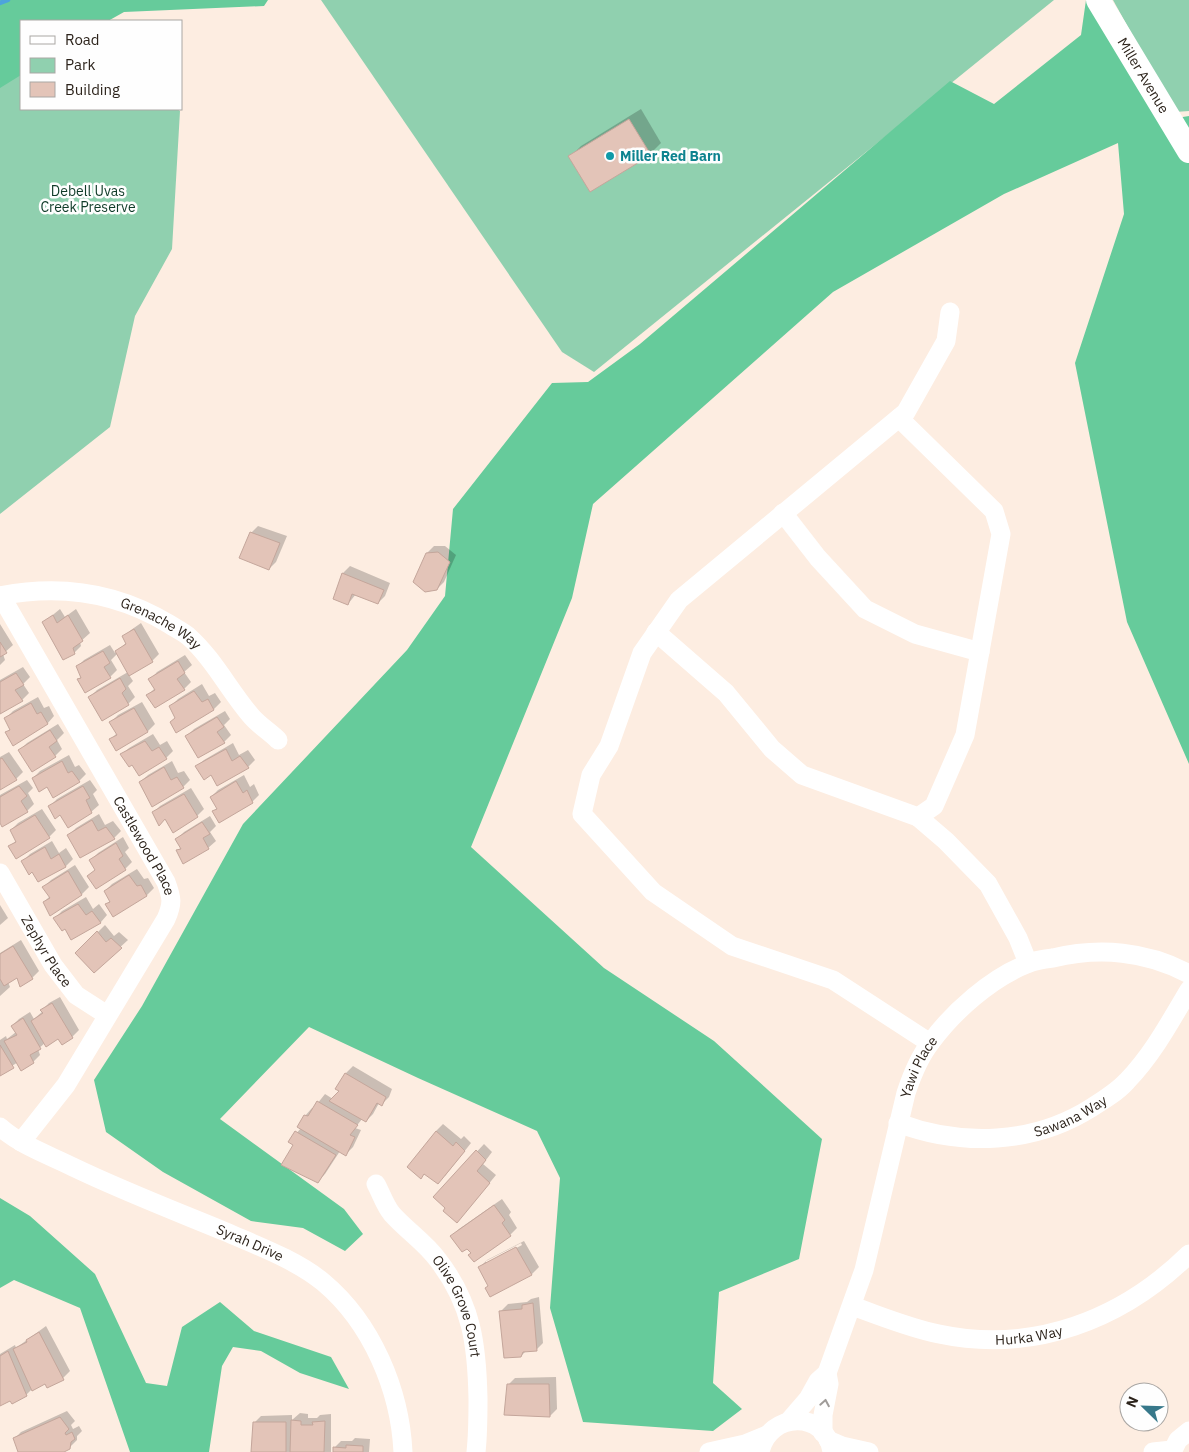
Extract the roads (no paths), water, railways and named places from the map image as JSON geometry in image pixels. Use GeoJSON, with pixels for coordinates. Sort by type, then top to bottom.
{"type":"FeatureCollection","features":[{"type":"Feature","properties":{"kind":"street","name":"Miller Avenue"},"geometry":{"type":"LineString","coordinates":[[1098,0],[1189,150]]}},
{"type":"Feature","properties":{"kind":"street"},"geometry":{"type":"LineString","coordinates":[[930,1043],[833,980],[732,946],[652,892],[582,814],[591,775],[610,746],[642,653],[679,600],[906,412],[946,341],[950,312]]}},
{"type":"Feature","properties":{"kind":"street"},"geometry":{"type":"LineString","coordinates":[[899,418],[994,511],[1001,534],[965,735],[934,806],[918,817]]}},
{"type":"Feature","properties":{"kind":"street"},"geometry":{"type":"LineString","coordinates":[[783,513],[818,558],[865,609],[915,634],[980,652]]}},
{"type":"Feature","properties":{"kind":"street","name":"Grenache Way"},"geometry":{"type":"LineString","coordinates":[[0,596],[31,592],[87,592],[119,600],[153,614],[188,636],[223,676],[253,718],[278,740]]}},
{"type":"Feature","properties":{"kind":"street","name":"Castlewood Place"},"geometry":{"type":"LineString","coordinates":[[0,596],[166,882],[172,896],[171,908],[166,919],[66,1085],[21,1142]]}},
{"type":"Feature","properties":{"kind":"street"},"geometry":{"type":"LineString","coordinates":[[656,632],[726,693],[772,749],[802,775],[918,817],[946,841],[988,884],[1018,938],[1028,963]]}},
{"type":"Feature","properties":{"kind":"street","name":"Zephyr Place"},"geometry":{"type":"LineString","coordinates":[[0,874],[53,965],[76,995],[107,1015]]}},
{"type":"Feature","properties":{"kind":"street","name":"Yawi Place"},"geometry":{"type":"LineString","coordinates":[[827,1373],[852,1306],[872,1236],[906,1093],[916,1068],[930,1043],[950,1020],[973,998],[998,979],[1028,963],[1063,955],[1092,952],[1121,953],[1148,957],[1175,966],[1189,974]]}},
{"type":"Feature","properties":{"kind":"street","name":"Sawana Way"},"geometry":{"type":"LineString","coordinates":[[898,1123],[941,1134],[996,1138],[1020,1136],[1049,1129],[1074,1119],[1106,1099],[1126,1082],[1149,1055],[1189,990]]}},
{"type":"Feature","properties":{"kind":"street","name":"Syrah Drive"},"geometry":{"type":"LineString","coordinates":[[0,1127],[21,1142],[97,1179],[272,1252],[322,1281],[344,1301],[370,1340],[387,1377],[396,1403],[403,1452]]}},
{"type":"Feature","properties":{"kind":"street","name":"Olive Grove Court"},"geometry":{"type":"LineString","coordinates":[[376,1184],[391,1213],[438,1259],[455,1286],[468,1313],[475,1342],[478,1368],[478,1435],[476,1452]]}},
{"type":"Feature","properties":{"kind":"street","name":"Hurka Way"},"geometry":{"type":"LineString","coordinates":[[852,1306],[907,1326],[964,1338],[999,1339],[1041,1336],[1072,1328],[1108,1313],[1146,1291],[1189,1254]]}},
{"type":"Feature","properties":{"kind":"street"},"geometry":{"type":"LineString","coordinates":[[789,1422],[808,1399],[818,1381],[827,1373]]}},
{"type":"Feature","properties":{"kind":"street"},"geometry":{"type":"LineString","coordinates":[[827,1373],[828,1384],[823,1415],[828,1442]]}},
{"type":"Feature","properties":{"kind":"street"},"geometry":{"type":"LineString","coordinates":[[709,1452],[745,1444],[763,1443],[775,1427],[789,1422],[805,1422],[814,1425],[828,1442],[869,1452]]}},
{"type":"Feature","properties":{"kind":"street"},"geometry":{"type":"LineString","coordinates":[[1153,1452],[1172,1451],[1178,1440],[1189,1431]]}},
{"type":"Feature","properties":{"kind":"waterway"},"geometry":{"type":"LineString","coordinates":[[0,3],[8,0]]}},
{"type":"Feature","properties":{"kind":"place","name":"Miller Red Barn"},"geometry":{"type":"Point","coordinates":[610,156]}},
{"type":"Feature","properties":{"kind":"park label","name":"Debell Uvas Creek Preserve"},"geometry":{"type":"Point","coordinates":[88,200]}}]}
